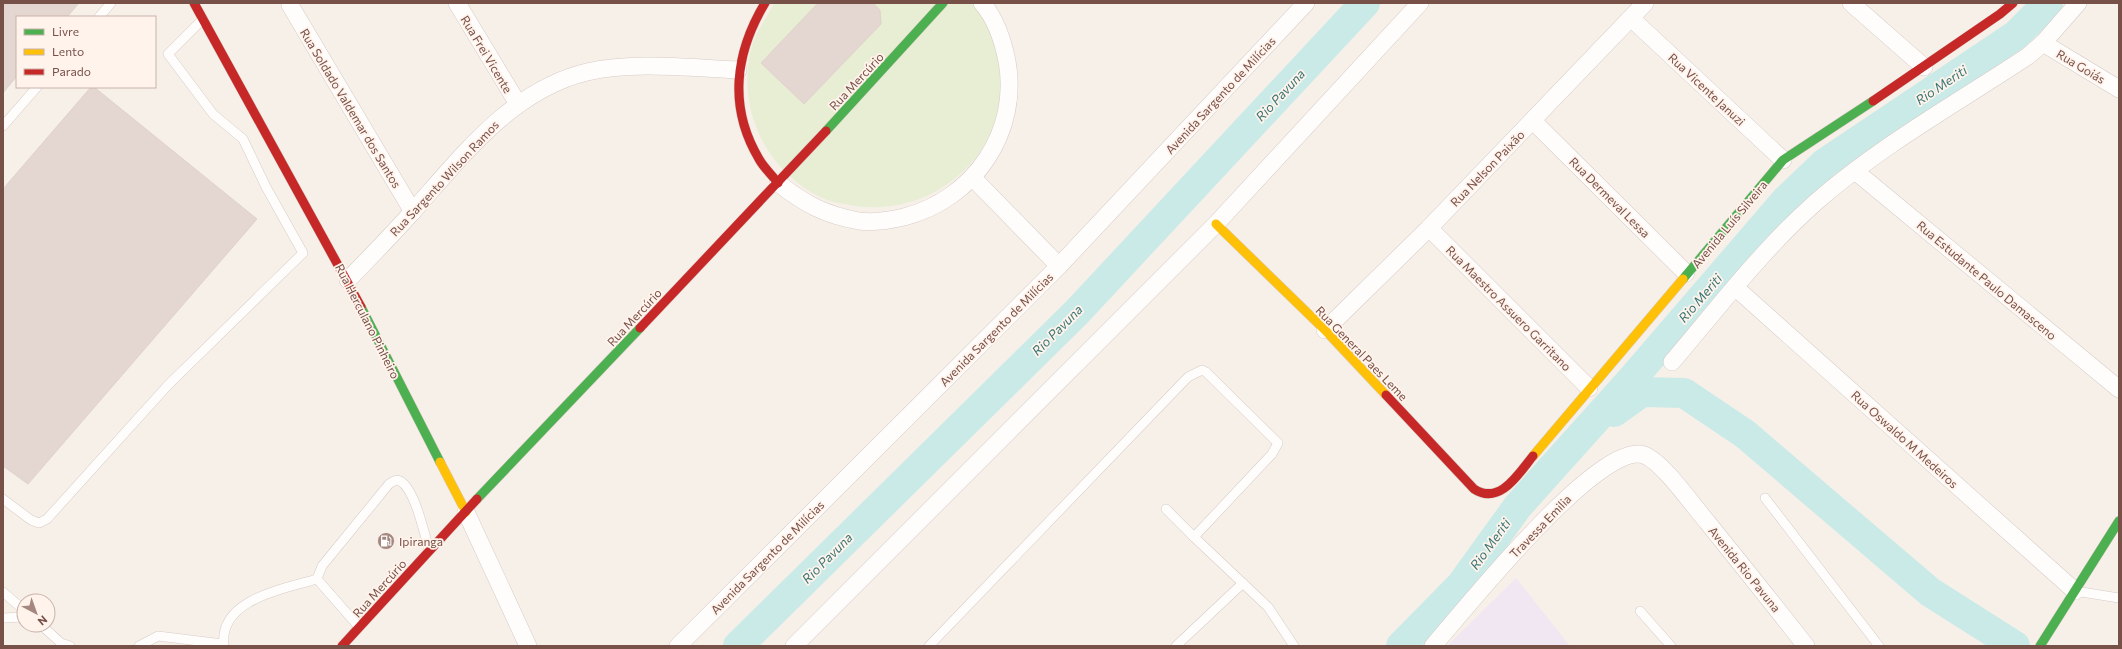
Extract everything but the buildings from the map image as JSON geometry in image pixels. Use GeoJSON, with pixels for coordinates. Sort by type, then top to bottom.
{"type":"FeatureCollection","features":[{"type":"Feature","properties":{"kind":"street","name":"Rua Herculano Pinheiro"},"geometry":{"type":"LineString","coordinates":[[194,3],[348,280],[466,512],[528,646]]}},
{"type":"Feature","properties":{"kind":"street","name":"Rua Frei Vicente"},"geometry":{"type":"LineString","coordinates":[[457,3],[518,104]]}},
{"type":"Feature","properties":{"kind":"street"},"geometry":{"type":"LineString","coordinates":[[765,3],[752,24],[743,47],[738,70],[738,101],[745,131],[759,159],[778,183],[803,202],[831,215],[861,221],[892,220],[922,212],[950,198],[973,178],[994,148],[1007,114],[1010,77],[1003,41],[987,9],[982,3]]}},
{"type":"Feature","properties":{"kind":"street","name":"Rua Mercúrio"},"geometry":{"type":"LineString","coordinates":[[342,646],[429,550],[778,183],[943,3]]}},
{"type":"Feature","properties":{"kind":"street","name":"Avenida Sargento de Milícias"},"geometry":{"type":"LineString","coordinates":[[678,646],[1059,266],[1306,3]]}},
{"type":"Feature","properties":{"kind":"street"},"geometry":{"type":"LineString","coordinates":[[794,646],[1216,224],[1420,3]]}},
{"type":"Feature","properties":{"kind":"street","name":"Rua Nelson Paixão"},"geometry":{"type":"LineString","coordinates":[[1325,330],[1429,228],[1632,19],[1645,3]]}},
{"type":"Feature","properties":{"kind":"street"},"geometry":{"type":"LineString","coordinates":[[1852,3],[1924,67]]}},
{"type":"Feature","properties":{"kind":"street","name":"Avenida Luís Silveira"},"geometry":{"type":"LineString","coordinates":[[1490,495],[1506,488],[1783,160],[1924,67],[2000,14],[2013,3]]}},
{"type":"Feature","properties":{"kind":"street"},"geometry":{"type":"LineString","coordinates":[[1672,362],[1785,231],[1817,202],[1884,150],[2028,56],[2043,43],[2078,3]]}},
{"type":"Feature","properties":{"kind":"street","name":"Rua Soldado Valdemar dos Santos"},"geometry":{"type":"LineString","coordinates":[[290,5],[413,212]]}},
{"type":"Feature","properties":{"kind":"street","name":"Rua Vicente Januzi"},"geometry":{"type":"LineString","coordinates":[[1632,19],[1783,160]]}},
{"type":"Feature","properties":{"kind":"street","name":"Rua Goiás"},"geometry":{"type":"LineString","coordinates":[[2043,43],[2119,89]]}},
{"type":"Feature","properties":{"kind":"street","name":"Rua Sargento Wilson Ramos"},"geometry":{"type":"LineString","coordinates":[[348,280],[413,212],[466,152],[496,122],[518,104],[553,85],[587,72],[625,67],[738,70]]}},
{"type":"Feature","properties":{"kind":"street","name":"Rua Dermeval Lessa"},"geometry":{"type":"LineString","coordinates":[[1533,121],[1686,273]]}},
{"type":"Feature","properties":{"kind":"street","name":"Rua Estudante Paulo Damasceno"},"geometry":{"type":"LineString","coordinates":[[1855,171],[2119,390]]}},
{"type":"Feature","properties":{"kind":"street"},"geometry":{"type":"LineString","coordinates":[[973,178],[1059,266]]}},
{"type":"Feature","properties":{"kind":"street","name":"Rua General Paes Leme"},"geometry":{"type":"LineString","coordinates":[[1216,224],[1325,330],[1474,489],[1481,494],[1490,495]]}},
{"type":"Feature","properties":{"kind":"street","name":"Rua Maestro Assuero Garritano"},"geometry":{"type":"LineString","coordinates":[[1429,228],[1589,388]]}},
{"type":"Feature","properties":{"kind":"street","name":"Rua Oswaldo M Medeiros"},"geometry":{"type":"LineString","coordinates":[[1736,288],[2075,591]]}},
{"type":"Feature","properties":{"kind":"street","name":"Travessa Emilia"},"geometry":{"type":"LineString","coordinates":[[1433,646],[1555,507],[1610,465],[1629,455],[1644,455],[1658,464],[1683,493]]}},
{"type":"Feature","properties":{"kind":"street","name":"Avenida Rio Pavuna"},"geometry":{"type":"LineString","coordinates":[[1683,493],[1806,646]]}},
{"type":"Feature","properties":{"kind":"street"},"geometry":{"type":"LineString","coordinates":[[2041,645],[2119,520]]}},
{"type":"Feature","properties":{"kind":"street"},"geometry":{"type":"LineString","coordinates":[[334,646],[350,638]]}},
{"type":"Feature","properties":{"kind":"lane"},"geometry":{"type":"LineString","coordinates":[[100,16],[111,3]]}},
{"type":"Feature","properties":{"kind":"lane"},"geometry":{"type":"LineString","coordinates":[[3,499],[31,520],[39,523],[47,519],[168,385],[303,253],[266,187],[243,139],[213,114],[168,54],[203,19]]}},
{"type":"Feature","properties":{"kind":"lane"},"geometry":{"type":"LineString","coordinates":[[3,126],[36,88]]}},
{"type":"Feature","properties":{"kind":"lane"},"geometry":{"type":"LineString","coordinates":[[929,646],[1188,377],[1202,370],[1231,394],[1278,443],[1272,454],[1194,537]]}},
{"type":"Feature","properties":{"kind":"lane"},"geometry":{"type":"LineString","coordinates":[[317,579],[322,566],[389,484],[395,480],[400,481],[406,486],[412,496],[429,550]]}},
{"type":"Feature","properties":{"kind":"lane"},"geometry":{"type":"LineString","coordinates":[[1765,498],[1879,646]]}},
{"type":"Feature","properties":{"kind":"lane"},"geometry":{"type":"LineString","coordinates":[[1166,509],[1268,607],[1294,646]]}},
{"type":"Feature","properties":{"kind":"lane"},"geometry":{"type":"LineString","coordinates":[[317,579],[359,627]]}},
{"type":"Feature","properties":{"kind":"lane"},"geometry":{"type":"LineString","coordinates":[[139,646],[158,636],[223,645],[225,627],[231,617],[240,608],[258,598],[317,579]]}},
{"type":"Feature","properties":{"kind":"lane"},"geometry":{"type":"LineString","coordinates":[[1176,646],[1243,583]]}},
{"type":"Feature","properties":{"kind":"lane"},"geometry":{"type":"LineString","coordinates":[[2075,591],[2119,598]]}},
{"type":"Feature","properties":{"kind":"lane"},"geometry":{"type":"LineString","coordinates":[[3,592],[16,603]]}},
{"type":"Feature","properties":{"kind":"lane"},"geometry":{"type":"LineString","coordinates":[[1640,610],[1671,646]]}},
{"type":"Feature","properties":{"kind":"lane"},"geometry":{"type":"LineString","coordinates":[[3,618],[16,617]]}},
{"type":"Feature","properties":{"kind":"lane"},"geometry":{"type":"LineString","coordinates":[[50,633],[61,642],[70,646]]}},
{"type":"Feature","properties":{"kind":"shaded area"},"geometry":{"type":"Polygon","coordinates":[[[1516,578],[1570,646],[1447,646],[1516,578]]]}},
{"type":"Feature","properties":{"kind":"green space"},"geometry":{"type":"Polygon","coordinates":[[[774,3],[976,3],[989,22],[995,37],[1000,56],[1003,88],[1000,109],[994,126],[983,147],[969,165],[953,180],[934,192],[913,201],[891,206],[868,207],[827,200],[806,189],[788,175],[773,158],[761,138],[753,117],[748,95],[748,72],[751,49],[758,32],[774,3]]]}},
{"type":"Feature","properties":{"kind":"waterway","name":"Rio Pavuna"},"geometry":{"type":"LineString","coordinates":[[738,646],[1077,312],[1365,3]]}},
{"type":"Feature","properties":{"kind":"waterway","name":"Rio Meriti"},"geometry":{"type":"LineString","coordinates":[[1401,646],[1461,585],[1518,506],[1632,379],[1786,200],[1825,163],[2016,35],[2048,3]]}},
{"type":"Feature","properties":{"kind":"waterway"},"geometry":{"type":"LineString","coordinates":[[1614,412],[1642,392],[1684,393],[1745,434],[1930,592],[2015,646]]}},
{"type":"Feature","properties":{"kind":"traffic: fast"},"geometry":{"type":"LineString","coordinates":[[826,131],[943,3]]}},
{"type":"Feature","properties":{"kind":"traffic: fast"},"geometry":{"type":"LineString","coordinates":[[1683,279],[1783,160],[1873,101]]}},
{"type":"Feature","properties":{"kind":"traffic: fast"},"geometry":{"type":"LineString","coordinates":[[361,307],[440,462]]}},
{"type":"Feature","properties":{"kind":"traffic: fast"},"geometry":{"type":"LineString","coordinates":[[477,499],[640,328]]}},
{"type":"Feature","properties":{"kind":"traffic: fast"},"geometry":{"type":"LineString","coordinates":[[2040,646],[2119,521]]}},
{"type":"Feature","properties":{"kind":"traffic: slow"},"geometry":{"type":"LineString","coordinates":[[1216,224],[1325,330],[1386,395]]}},
{"type":"Feature","properties":{"kind":"traffic: slow"},"geometry":{"type":"LineString","coordinates":[[1533,456],[1683,279]]}},
{"type":"Feature","properties":{"kind":"traffic: slow"},"geometry":{"type":"LineString","coordinates":[[440,462],[466,512]]}},
{"type":"Feature","properties":{"kind":"traffic: jam"},"geometry":{"type":"LineString","coordinates":[[194,3],[361,307]]}},
{"type":"Feature","properties":{"kind":"traffic: jam"},"geometry":{"type":"LineString","coordinates":[[765,3],[747,41],[739,80],[739,100],[749,139],[761,162],[778,183]]}},
{"type":"Feature","properties":{"kind":"traffic: jam"},"geometry":{"type":"LineString","coordinates":[[1873,101],[2000,14],[2013,3]]}},
{"type":"Feature","properties":{"kind":"traffic: jam"},"geometry":{"type":"LineString","coordinates":[[640,328],[826,131]]}},
{"type":"Feature","properties":{"kind":"traffic: jam"},"geometry":{"type":"LineString","coordinates":[[1386,395],[1474,489],[1483,493],[1500,491],[1515,478],[1533,456]]}},
{"type":"Feature","properties":{"kind":"traffic: jam"},"geometry":{"type":"LineString","coordinates":[[342,646],[477,499]]}},
{"type":"Feature","properties":{"kind":"place","name":"Ipiranga"},"geometry":{"type":"Point","coordinates":[386,541]}}]}
